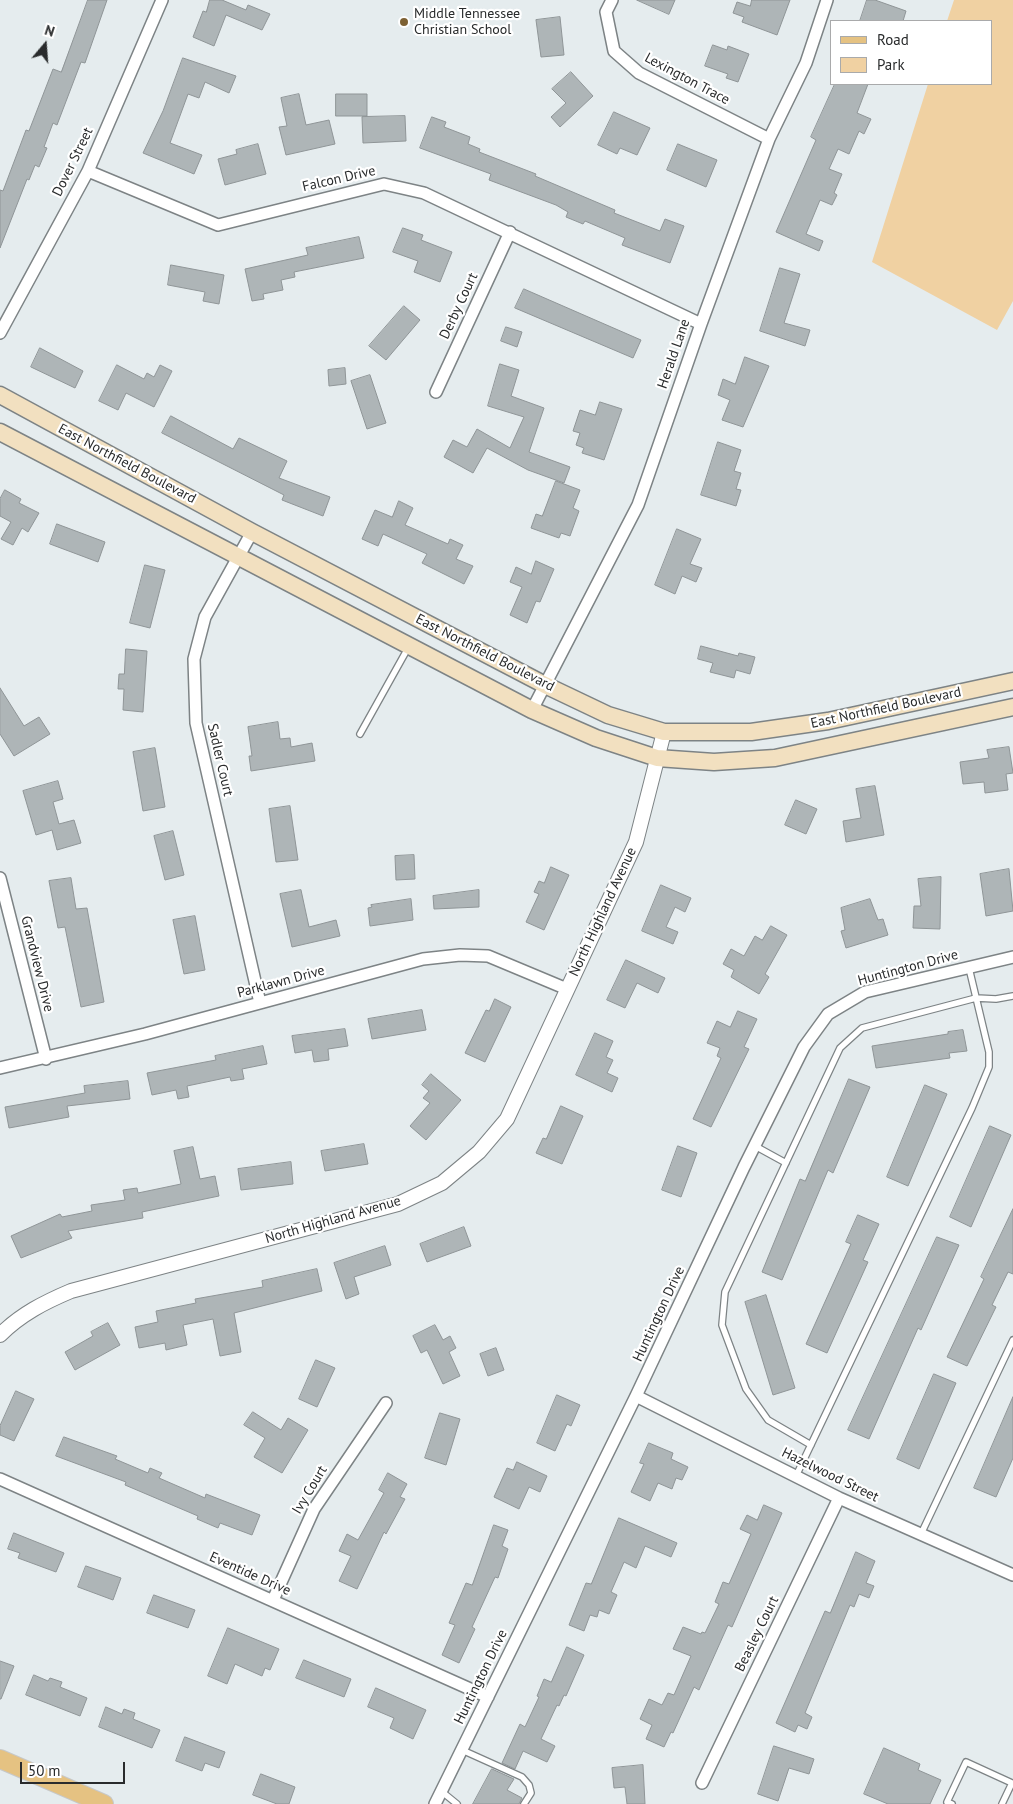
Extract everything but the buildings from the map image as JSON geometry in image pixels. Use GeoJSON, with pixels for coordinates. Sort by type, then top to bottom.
{"type":"FeatureCollection","features":[{"type":"Feature","properties":{"kind":"main road","name":"East Northfield Boulevard"},"geometry":{"type":"LineString","coordinates":[[0,395],[252,532],[545,685],[608,715],[664,732],[751,732],[799,725],[1013,681]]}},
{"type":"Feature","properties":{"kind":"main road","name":"East Northfield Boulevard"},"geometry":{"type":"LineString","coordinates":[[0,432],[532,710],[596,738],[657,758],[714,762],[775,758],[1013,707]]}},
{"type":"Feature","properties":{"kind":"main road"},"geometry":{"type":"LineString","coordinates":[[0,1759],[104,1804]]}},
{"type":"Feature","properties":{"kind":"street","name":"Dover Street"},"geometry":{"type":"LineString","coordinates":[[0,333],[88,171],[162,0]]}},
{"type":"Feature","properties":{"kind":"street","name":"Lexington Trace"},"geometry":{"type":"LineString","coordinates":[[612,0],[606,12],[614,51],[639,73],[769,139]]}},
{"type":"Feature","properties":{"kind":"street","name":"Herald Lane"},"geometry":{"type":"LineString","coordinates":[[532,710],[638,505],[701,324],[769,139],[806,63],[827,0]]}},
{"type":"Feature","properties":{"kind":"street","name":"Falcon Drive"},"geometry":{"type":"LineString","coordinates":[[88,171],[218,225],[384,184],[424,192],[701,324]]}},
{"type":"Feature","properties":{"kind":"street","name":"Derby Court"},"geometry":{"type":"LineString","coordinates":[[436,392],[510,232]]}},
{"type":"Feature","properties":{"kind":"street","name":"Sadler Court"},"geometry":{"type":"LineString","coordinates":[[252,532],[205,617],[194,659],[196,723],[260,1003]]}},
{"type":"Feature","properties":{"kind":"street","name":"North Highland Avenue"},"geometry":{"type":"LineString","coordinates":[[0,1334],[13,1322],[39,1305],[71,1291],[398,1204],[442,1183],[479,1152],[507,1118],[636,842],[664,732]]}},
{"type":"Feature","properties":{"kind":"street","name":"Grandview Drive"},"geometry":{"type":"LineString","coordinates":[[0,878],[46,1059]]}},
{"type":"Feature","properties":{"kind":"street","name":"Parklawn Drive"},"geometry":{"type":"LineString","coordinates":[[0,1068],[46,1059],[423,959],[460,955],[488,956],[567,989]]}},
{"type":"Feature","properties":{"kind":"street","name":"Huntington Drive"},"geometry":{"type":"LineString","coordinates":[[435,1804],[636,1396],[804,1047],[828,1014],[865,992],[1013,958]]}},
{"type":"Feature","properties":{"kind":"street","name":"Hazelwood Street"},"geometry":{"type":"LineString","coordinates":[[636,1396],[839,1498],[1013,1575]]}},
{"type":"Feature","properties":{"kind":"street","name":"Ivy Court"},"geometry":{"type":"LineString","coordinates":[[273,1600],[314,1509],[386,1403]]}},
{"type":"Feature","properties":{"kind":"street","name":"Eventide Drive"},"geometry":{"type":"LineString","coordinates":[[0,1479],[488,1697]]}},
{"type":"Feature","properties":{"kind":"street","name":"Beasley Court"},"geometry":{"type":"LineString","coordinates":[[702,1783],[839,1498]]}},
{"type":"Feature","properties":{"kind":"lane"},"geometry":{"type":"LineString","coordinates":[[360,734],[409,646]]}},
{"type":"Feature","properties":{"kind":"lane"},"geometry":{"type":"LineString","coordinates":[[796,1476],[972,1108],[989,1067],[989,1052],[969,968]]}},
{"type":"Feature","properties":{"kind":"lane"},"geometry":{"type":"LineString","coordinates":[[811,1445],[768,1420],[746,1389],[722,1325],[725,1292],[840,1048],[850,1037],[862,1028],[976,998],[996,999],[1013,996]]}},
{"type":"Feature","properties":{"kind":"lane"},"geometry":{"type":"LineString","coordinates":[[755,1146],[786,1163]]}},
{"type":"Feature","properties":{"kind":"lane"},"geometry":{"type":"LineString","coordinates":[[921,1534],[1013,1340]]}},
{"type":"Feature","properties":{"kind":"lane"},"geometry":{"type":"LineString","coordinates":[[462,1750],[522,1776],[529,1785],[531,1793],[524,1804]]}},
{"type":"Feature","properties":{"kind":"lane"},"geometry":{"type":"LineString","coordinates":[[952,1804],[948,1802],[966,1762],[1012,1783],[1002,1804]]}},
{"type":"Feature","properties":{"kind":"lane"},"geometry":{"type":"LineString","coordinates":[[441,1791],[456,1804]]}},
{"type":"Feature","properties":{"kind":"green space"},"geometry":{"type":"Polygon","coordinates":[[[954,0],[1013,0],[1013,301],[997,330],[872,262],[928,85],[993,85],[993,20],[947,20],[954,0]]]}},
{"type":"Feature","properties":{"kind":"place","name":"Middle Tennessee Christian School"},"geometry":{"type":"Point","coordinates":[404,22]}}]}
